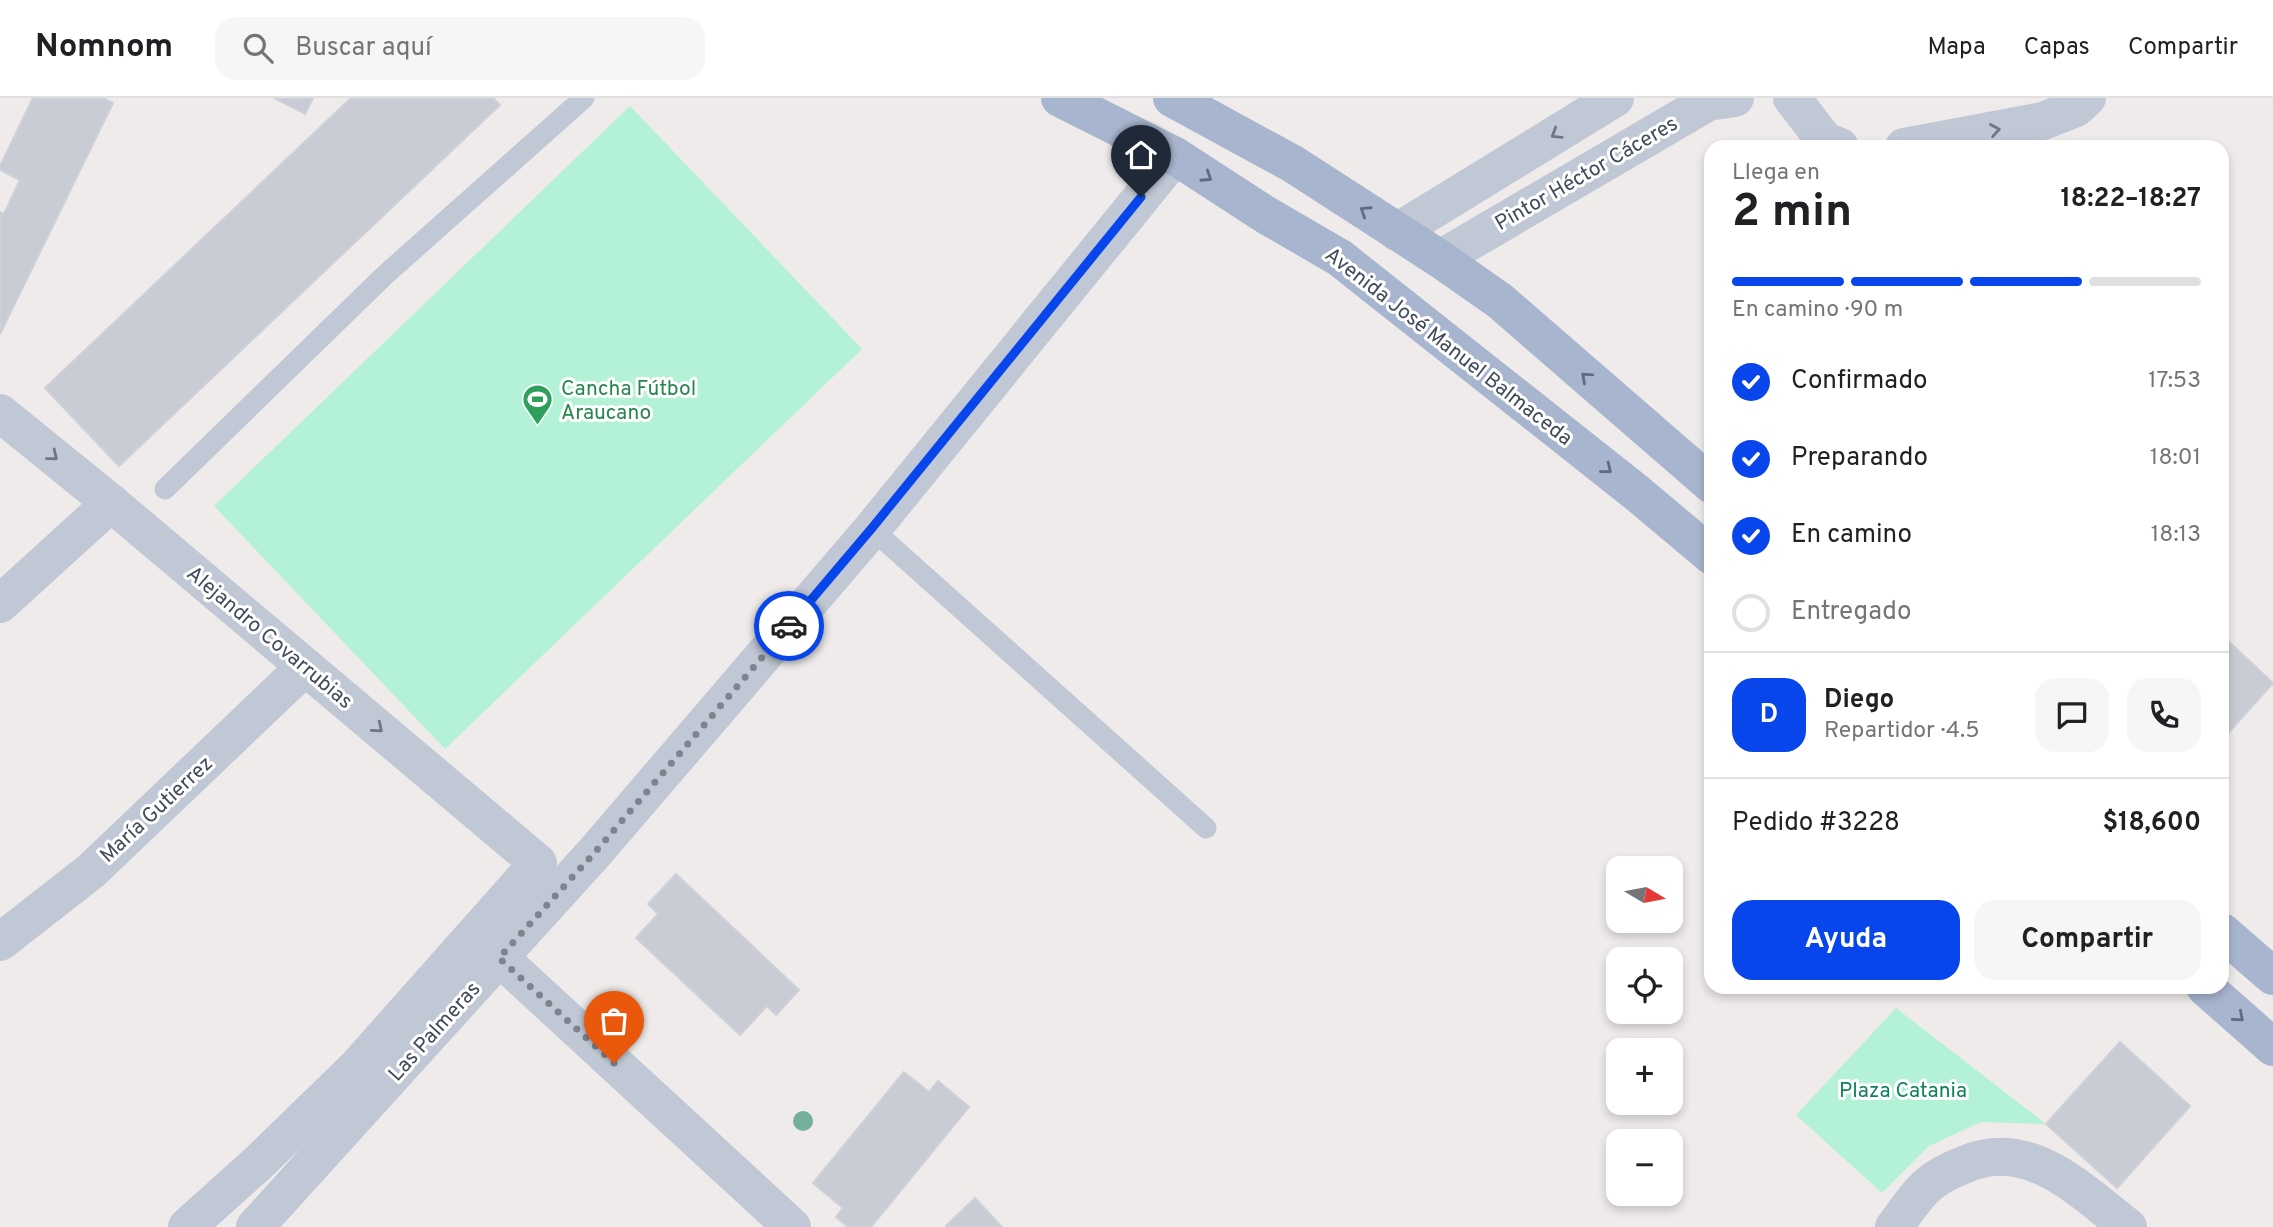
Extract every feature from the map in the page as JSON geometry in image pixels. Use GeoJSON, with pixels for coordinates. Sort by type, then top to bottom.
{"type":"FeatureCollection","features":[{"type":"Feature","properties":{"kind":"main road","name":"Avenida José Manuel Balmaceda"},"geometry":{"type":"LineString","coordinates":[[1060,98],[1175,156],[1266,215],[1340,258],[1704,549]]}},
{"type":"Feature","properties":{"kind":"main road"},"geometry":{"type":"LineString","coordinates":[[1172,98],[1293,164],[1500,301],[1704,478]]}},
{"type":"Feature","properties":{"kind":"main road"},"geometry":{"type":"LineString","coordinates":[[2229,936],[2268,961]]}},
{"type":"Feature","properties":{"kind":"main road"},"geometry":{"type":"LineString","coordinates":[[2213,994],[2273,1047]]}},
{"type":"Feature","properties":{"kind":"street"},"geometry":{"type":"LineString","coordinates":[[1397,232],[1615,98]]}},
{"type":"Feature","properties":{"kind":"street","name":"Pintor Héctor Cáceres"},"geometry":{"type":"LineString","coordinates":[[1440,259],[1708,102],[1735,98]]}},
{"type":"Feature","properties":{"kind":"street"},"geometry":{"type":"LineString","coordinates":[[1745,98],[1796,104],[1824,140]]}},
{"type":"Feature","properties":{"kind":"street"},"geometry":{"type":"LineString","coordinates":[[1941,140],[2043,121],[2076,108],[2087,98]]}},
{"type":"Feature","properties":{"kind":"street","name":"Las Palmeras"},"geometry":{"type":"LineString","coordinates":[[255,1227],[596,851],[872,528],[1175,156]]}},
{"type":"Feature","properties":{"kind":"street","name":"Alejandro Covarrubias"},"geometry":{"type":"LineString","coordinates":[[0,413],[111,503],[538,863]]}},
{"type":"Feature","properties":{"kind":"street"},"geometry":{"type":"LineString","coordinates":[[0,604],[111,503]]}},
{"type":"Feature","properties":{"kind":"street","name":"María Gutierrez"},"geometry":{"type":"LineString","coordinates":[[0,942],[91,871],[305,667]]}},
{"type":"Feature","properties":{"kind":"street","name":"Las Palmeras"},"geometry":{"type":"LineString","coordinates":[[187,1227],[256,1165],[356,1068],[538,863]]}},
{"type":"Feature","properties":{"kind":"street"},"geometry":{"type":"LineString","coordinates":[[499,958],[792,1227]]}},
{"type":"Feature","properties":{"kind":"street"},"geometry":{"type":"LineString","coordinates":[[1894,1227],[1928,1185],[1948,1171],[1982,1157],[2007,1155],[2036,1163],[2055,1172],[2128,1227]]}},
{"type":"Feature","properties":{"kind":"lane"},"geometry":{"type":"LineString","coordinates":[[165,489],[385,275],[583,98]]}},
{"type":"Feature","properties":{"kind":"lane"},"geometry":{"type":"LineString","coordinates":[[872,528],[1206,828]]}},
{"type":"Feature","properties":{"kind":"green space","name":"Cancha Fútbol Araucano"},"geometry":{"type":"Polygon","coordinates":[[[630,106],[862,349],[445,749],[214,506],[630,106]]]}},
{"type":"Feature","properties":{"kind":"green space","name":"Plaza Catania"},"geometry":{"type":"Polygon","coordinates":[[[1896,1008],[2046,1124],[1981,1122],[1929,1146],[1882,1193],[1796,1115],[1896,1008]]]}},
{"type":"Feature","properties":{"kind":"building"},"geometry":{"type":"Polygon","coordinates":[[[33,98],[103,98],[113,103],[0,334],[0,212],[4,214],[20,180],[0,170],[0,166],[33,98]]]}},
{"type":"Feature","properties":{"kind":"building"},"geometry":{"type":"Polygon","coordinates":[[[274,98],[313,98],[305,114],[274,98]]]}},
{"type":"Feature","properties":{"kind":"building"},"geometry":{"type":"Polygon","coordinates":[[[351,98],[493,98],[500,105],[119,466],[45,388],[351,98]]]}},
{"type":"Feature","properties":{"kind":"building"},"geometry":{"type":"Polygon","coordinates":[[[2229,642],[2273,683],[2229,732],[2229,642]]]}},
{"type":"Feature","properties":{"kind":"building"},"geometry":{"type":"Polygon","coordinates":[[[676,874],[799,990],[776,1015],[767,1006],[740,1035],[636,938],[658,914],[648,904],[676,874]]]}},
{"type":"Feature","properties":{"kind":"building"},"geometry":{"type":"Polygon","coordinates":[[[2120,1042],[2190,1106],[2117,1188],[2046,1124],[2120,1042]]]}},
{"type":"Feature","properties":{"kind":"building"},"geometry":{"type":"Polygon","coordinates":[[[904,1072],[929,1092],[938,1081],[969,1107],[871,1227],[848,1227],[836,1217],[843,1208],[813,1183],[904,1072]]]}},
{"type":"Feature","properties":{"kind":"building"},"geometry":{"type":"Polygon","coordinates":[[[975,1198],[1002,1227],[946,1227],[946,1226],[975,1198]]]}},
{"type":"Feature","properties":{"kind":"way so far"},"geometry":{"type":"LineString","coordinates":[[614,1063],[499,958],[596,851],[789,626]]}},
{"type":"Feature","properties":{"kind":"place","name":"Cancha Fútbol Araucano"},"geometry":{"type":"Point","coordinates":[538,427]}},
{"type":"Feature","properties":{"kind":"route"},"geometry":{"type":"LineString","coordinates":[[789,626],[1141,197]]}}]}
